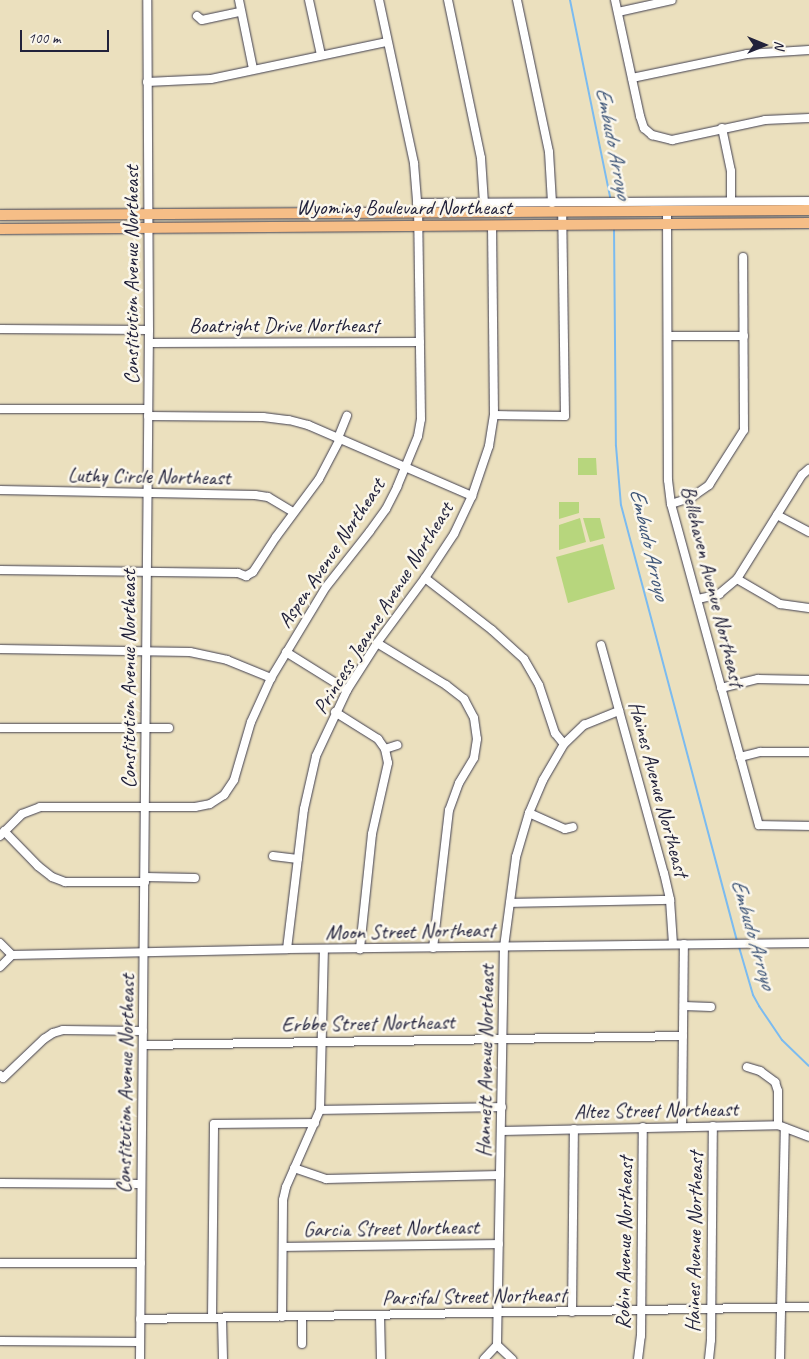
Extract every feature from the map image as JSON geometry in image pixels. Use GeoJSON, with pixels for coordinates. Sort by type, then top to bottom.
{"type":"FeatureCollection","features":[{"type":"Feature","properties":{"kind":"main road","name":"Wyoming Boulevard Northeast"},"geometry":{"type":"LineString","coordinates":[[0,215],[149,214],[417,208],[562,212],[626,206],[667,211],[809,210]]}},
{"type":"Feature","properties":{"kind":"main road","name":"Wyoming Boulevard Northeast"},"geometry":{"type":"LineString","coordinates":[[0,229],[809,223]]}},
{"type":"Feature","properties":{"kind":"street","name":"Constitution Avenue Northeast"},"geometry":{"type":"LineString","coordinates":[[140,1359],[149,343],[147,0]]}},
{"type":"Feature","properties":{"kind":"street"},"geometry":{"type":"LineString","coordinates":[[239,0],[253,69]]}},
{"type":"Feature","properties":{"kind":"street"},"geometry":{"type":"LineString","coordinates":[[309,0],[321,56]]}},
{"type":"Feature","properties":{"kind":"street","name":"Aspen Avenue Northeast"},"geometry":{"type":"LineString","coordinates":[[2,834],[22,814],[40,806],[195,807],[210,804],[224,795],[234,780],[252,722],[271,678],[326,587],[386,509],[405,467],[418,436],[421,419],[417,208],[414,163],[379,0]]}},
{"type":"Feature","properties":{"kind":"street"},"geometry":{"type":"LineString","coordinates":[[448,0],[481,158],[484,203]]}},
{"type":"Feature","properties":{"kind":"street"},"geometry":{"type":"LineString","coordinates":[[517,0],[549,152],[552,203]]}},
{"type":"Feature","properties":{"kind":"street"},"geometry":{"type":"LineString","coordinates":[[615,0],[644,128],[652,135],[672,140],[772,119],[809,118]]}},
{"type":"Feature","properties":{"kind":"street"},"geometry":{"type":"LineString","coordinates":[[618,12],[672,0]]}},
{"type":"Feature","properties":{"kind":"street"},"geometry":{"type":"LineString","coordinates":[[197,16],[202,20],[241,12]]}},
{"type":"Feature","properties":{"kind":"street"},"geometry":{"type":"LineString","coordinates":[[147,82],[211,79],[388,42]]}},
{"type":"Feature","properties":{"kind":"street"},"geometry":{"type":"LineString","coordinates":[[632,78],[747,54],[809,50]]}},
{"type":"Feature","properties":{"kind":"street"},"geometry":{"type":"LineString","coordinates":[[722,128],[730,172],[731,201]]}},
{"type":"Feature","properties":{"kind":"street"},"geometry":{"type":"LineString","coordinates":[[626,206],[731,201],[809,201]]}},
{"type":"Feature","properties":{"kind":"street"},"geometry":{"type":"LineString","coordinates":[[417,208],[484,203],[552,203],[603,207]]}},
{"type":"Feature","properties":{"kind":"street","name":"Bellehaven Avenue Northeast"},"geometry":{"type":"LineString","coordinates":[[667,211],[668,480],[671,504],[759,825],[809,826]]}},
{"type":"Feature","properties":{"kind":"street"},"geometry":{"type":"LineString","coordinates":[[494,415],[565,416],[562,212]]}},
{"type":"Feature","properties":{"kind":"street","name":"Princess Jeanne Avenue Northeast"},"geometry":{"type":"LineString","coordinates":[[287,949],[304,809],[314,764],[347,690],[377,642],[425,578],[454,534],[472,496],[489,446],[494,415],[492,226]]}},
{"type":"Feature","properties":{"kind":"street"},"geometry":{"type":"LineString","coordinates":[[671,504],[692,497],[709,485],[744,430],[743,258]]}},
{"type":"Feature","properties":{"kind":"street"},"geometry":{"type":"LineString","coordinates":[[0,330],[149,330]]}},
{"type":"Feature","properties":{"kind":"street"},"geometry":{"type":"LineString","coordinates":[[668,336],[744,336]]}},
{"type":"Feature","properties":{"kind":"street","name":"Boatright Drive Northeast"},"geometry":{"type":"LineString","coordinates":[[149,343],[420,342]]}},
{"type":"Feature","properties":{"kind":"street"},"geometry":{"type":"LineString","coordinates":[[0,409],[263,417],[308,425],[472,496]]}},
{"type":"Feature","properties":{"kind":"street"},"geometry":{"type":"LineString","coordinates":[[0,570],[238,573],[246,576],[252,572],[293,512],[319,479],[339,438],[347,416]]}},
{"type":"Feature","properties":{"kind":"street"},"geometry":{"type":"LineString","coordinates":[[698,599],[719,594],[737,579],[802,475],[809,469]]}},
{"type":"Feature","properties":{"kind":"street","name":"Luthy Circle Northeast"},"geometry":{"type":"LineString","coordinates":[[0,490],[255,495],[268,497],[293,512]]}},
{"type":"Feature","properties":{"kind":"street"},"geometry":{"type":"LineString","coordinates":[[777,515],[809,532]]}},
{"type":"Feature","properties":{"kind":"street"},"geometry":{"type":"LineString","coordinates":[[425,578],[492,630],[524,659],[540,686],[555,733],[564,744]]}},
{"type":"Feature","properties":{"kind":"street"},"geometry":{"type":"LineString","coordinates":[[737,579],[780,604],[809,608]]}},
{"type":"Feature","properties":{"kind":"street"},"geometry":{"type":"LineString","coordinates":[[377,642],[446,685],[464,699],[474,718],[477,739],[474,758],[459,783],[449,810],[433,948]]}},
{"type":"Feature","properties":{"kind":"street","name":"Haines Avenue Northeast"},"geometry":{"type":"LineString","coordinates":[[601,645],[670,900],[674,944]]}},
{"type":"Feature","properties":{"kind":"street"},"geometry":{"type":"LineString","coordinates":[[0,649],[190,652],[227,660],[271,678]]}},
{"type":"Feature","properties":{"kind":"street"},"geometry":{"type":"LineString","coordinates":[[286,652],[347,690]]}},
{"type":"Feature","properties":{"kind":"street"},"geometry":{"type":"LineString","coordinates":[[721,688],[752,680],[809,680]]}},
{"type":"Feature","properties":{"kind":"street","name":"Hannett Avenue Northeast"},"geometry":{"type":"LineString","coordinates":[[497,1345],[504,1038],[504,947],[516,857],[529,813],[543,780],[564,744],[584,725],[619,711]]}},
{"type":"Feature","properties":{"kind":"street"},"geometry":{"type":"LineString","coordinates":[[336,712],[378,739],[385,749],[388,763],[372,834],[360,949]]}},
{"type":"Feature","properties":{"kind":"street"},"geometry":{"type":"LineString","coordinates":[[0,728],[169,728]]}},
{"type":"Feature","properties":{"kind":"street"},"geometry":{"type":"LineString","coordinates":[[385,749],[397,744]]}},
{"type":"Feature","properties":{"kind":"street"},"geometry":{"type":"LineString","coordinates":[[740,757],[767,752],[809,752]]}},
{"type":"Feature","properties":{"kind":"street"},"geometry":{"type":"LineString","coordinates":[[529,813],[565,829],[573,827]]}},
{"type":"Feature","properties":{"kind":"street"},"geometry":{"type":"LineString","coordinates":[[2,834],[52,877],[66,882],[195,878]]}},
{"type":"Feature","properties":{"kind":"street"},"geometry":{"type":"LineString","coordinates":[[272,856],[298,859]]}},
{"type":"Feature","properties":{"kind":"street"},"geometry":{"type":"LineString","coordinates":[[510,903],[670,900]]}},
{"type":"Feature","properties":{"kind":"street"},"geometry":{"type":"LineString","coordinates":[[0,943],[12,955],[0,967]]}},
{"type":"Feature","properties":{"kind":"street","name":"Moon Street Northeast"},"geometry":{"type":"LineString","coordinates":[[12,955],[287,949],[809,943]]}},
{"type":"Feature","properties":{"kind":"street","name":"Haines Avenue Northeast"},"geometry":{"type":"LineString","coordinates":[[682,1126],[684,944]]}},
{"type":"Feature","properties":{"kind":"street"},"geometry":{"type":"LineString","coordinates":[[282,1317],[284,1200],[294,1168],[320,1110],[324,949]]}},
{"type":"Feature","properties":{"kind":"street"},"geometry":{"type":"LineString","coordinates":[[684,1006],[711,1007]]}},
{"type":"Feature","properties":{"kind":"street"},"geometry":{"type":"LineString","coordinates":[[2,1077],[53,1033],[63,1030],[143,1031]]}},
{"type":"Feature","properties":{"kind":"street","name":"Erbbe Street Northeast"},"geometry":{"type":"LineString","coordinates":[[143,1045],[684,1036]]}},
{"type":"Feature","properties":{"kind":"street"},"geometry":{"type":"LineString","coordinates":[[747,1067],[760,1071],[775,1082],[778,1091],[782,1126],[780,1359]]}},
{"type":"Feature","properties":{"kind":"street"},"geometry":{"type":"LineString","coordinates":[[320,1110],[502,1107]]}},
{"type":"Feature","properties":{"kind":"street"},"geometry":{"type":"LineString","coordinates":[[212,1318],[214,1124],[315,1123]]}},
{"type":"Feature","properties":{"kind":"street","name":"Altez Street Northeast"},"geometry":{"type":"LineString","coordinates":[[502,1131],[682,1126],[782,1126],[809,1137]]}},
{"type":"Feature","properties":{"kind":"street","name":"Haines Avenue Northeast"},"geometry":{"type":"LineString","coordinates":[[709,1359],[713,1126]]}},
{"type":"Feature","properties":{"kind":"street","name":"Robin Avenue Northeast"},"geometry":{"type":"LineString","coordinates":[[638,1359],[641,1311],[643,1127]]}},
{"type":"Feature","properties":{"kind":"street"},"geometry":{"type":"LineString","coordinates":[[572,1312],[574,1129]]}},
{"type":"Feature","properties":{"kind":"street"},"geometry":{"type":"LineString","coordinates":[[294,1168],[326,1179],[500,1175]]}},
{"type":"Feature","properties":{"kind":"street"},"geometry":{"type":"LineString","coordinates":[[0,1184],[142,1184]]}},
{"type":"Feature","properties":{"kind":"street","name":"Garcia Street Northeast"},"geometry":{"type":"LineString","coordinates":[[283,1248],[499,1244]]}},
{"type":"Feature","properties":{"kind":"street"},"geometry":{"type":"LineString","coordinates":[[0,1263],[141,1263]]}},
{"type":"Feature","properties":{"kind":"street","name":"Parsifal Street Northeast"},"geometry":{"type":"LineString","coordinates":[[140,1319],[809,1307]]}},
{"type":"Feature","properties":{"kind":"street"},"geometry":{"type":"LineString","coordinates":[[302,1316],[302,1344]]}},
{"type":"Feature","properties":{"kind":"street"},"geometry":{"type":"LineString","coordinates":[[380,1316],[381,1359]]}},
{"type":"Feature","properties":{"kind":"street"},"geometry":{"type":"LineString","coordinates":[[222,1318],[223,1359]]}},
{"type":"Feature","properties":{"kind":"street"},"geometry":{"type":"LineString","coordinates":[[0,1342],[140,1342]]}},
{"type":"Feature","properties":{"kind":"street"},"geometry":{"type":"LineString","coordinates":[[484,1359],[497,1345],[512,1359]]}},
{"type":"Feature","properties":{"kind":"green space"},"geometry":{"type":"Polygon","coordinates":[[[578,458],[596,458],[597,475],[578,475],[578,458]]]}},
{"type":"Feature","properties":{"kind":"green space"},"geometry":{"type":"Polygon","coordinates":[[[559,502],[579,502],[579,513],[559,519],[559,502]]]}},
{"type":"Feature","properties":{"kind":"green space"},"geometry":{"type":"Polygon","coordinates":[[[580,518],[586,542],[559,550],[559,525],[580,518]]]}},
{"type":"Feature","properties":{"kind":"green space"},"geometry":{"type":"Polygon","coordinates":[[[583,518],[600,518],[605,538],[590,542],[583,518]]]}},
{"type":"Feature","properties":{"kind":"green space"},"geometry":{"type":"Polygon","coordinates":[[[603,544],[615,589],[568,603],[556,557],[603,544]]]}},
{"type":"Feature","properties":{"kind":"waterway","name":"Embudo Arroyo"},"geometry":{"type":"LineString","coordinates":[[570,0],[611,201]]}},
{"type":"Feature","properties":{"kind":"waterway","name":"Embudo Arroyo"},"geometry":{"type":"LineString","coordinates":[[614,228],[616,446],[621,505],[737,940]]}},
{"type":"Feature","properties":{"kind":"waterway","name":"Embudo Arroyo"},"geometry":{"type":"LineString","coordinates":[[739,947],[753,995],[759,1006],[782,1040],[809,1066]]}}]}
